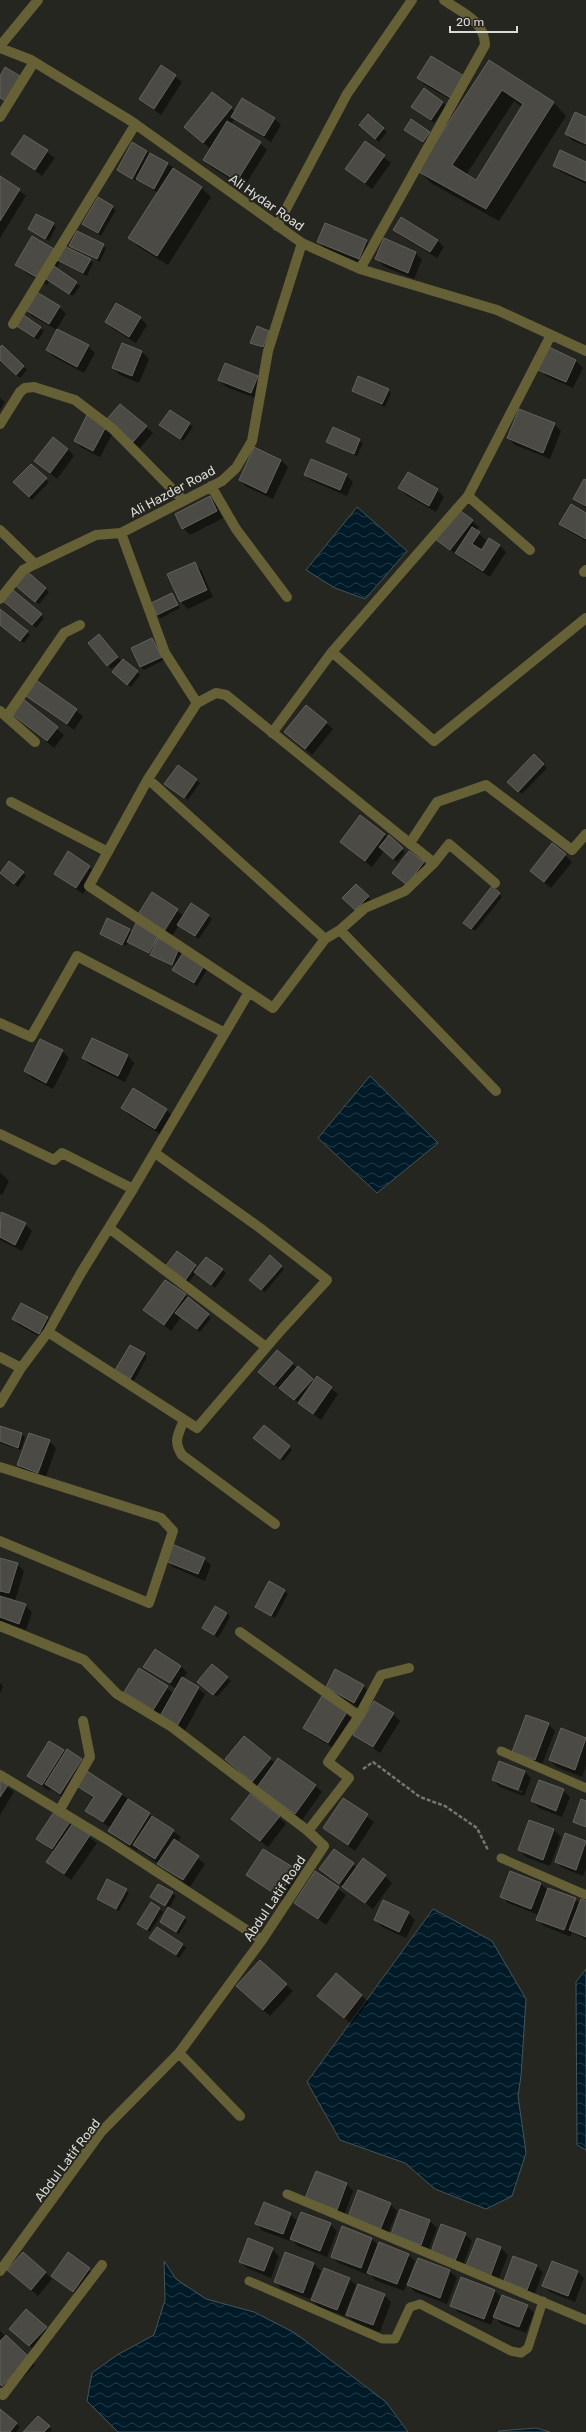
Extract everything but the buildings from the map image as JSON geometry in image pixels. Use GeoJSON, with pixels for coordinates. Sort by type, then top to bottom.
{"type":"FeatureCollection","features":[{"type":"Feature","properties":{"kind":"street"},"geometry":{"type":"LineString","coordinates":[[0,47],[38,0]]}},
{"type":"Feature","properties":{"kind":"street"},"geometry":{"type":"LineString","coordinates":[[277,226],[347,94],[412,0]]}},
{"type":"Feature","properties":{"kind":"street"},"geometry":{"type":"LineString","coordinates":[[360,269],[485,45],[484,34],[480,25],[444,0]]}},
{"type":"Feature","properties":{"kind":"street","name":"Ali Hydar Road"},"geometry":{"type":"LineString","coordinates":[[0,47],[34,62],[134,125],[302,243],[360,269],[497,310],[586,351]]}},
{"type":"Feature","properties":{"kind":"street"},"geometry":{"type":"LineString","coordinates":[[0,117],[34,62]]}},
{"type":"Feature","properties":{"kind":"street"},"geometry":{"type":"LineString","coordinates":[[13,324],[134,125]]}},
{"type":"Feature","properties":{"kind":"street","name":"Ali Hazder Road"},"geometry":{"type":"LineString","coordinates":[[0,599],[23,570],[96,535],[121,533],[222,481],[236,468],[252,441],[268,351],[302,243]]}},
{"type":"Feature","properties":{"kind":"street"},"geometry":{"type":"LineString","coordinates":[[272,733],[332,652],[468,496],[551,335]]}},
{"type":"Feature","properties":{"kind":"street"},"geometry":{"type":"LineString","coordinates":[[0,424],[20,392],[25,388],[34,388],[75,400],[113,429],[183,500]]}},
{"type":"Feature","properties":{"kind":"street"},"geometry":{"type":"LineString","coordinates":[[211,486],[236,529],[287,596]]}},
{"type":"Feature","properties":{"kind":"street"},"geometry":{"type":"LineString","coordinates":[[468,496],[530,550]]}},
{"type":"Feature","properties":{"kind":"street"},"geometry":{"type":"LineString","coordinates":[[0,530],[35,564]]}},
{"type":"Feature","properties":{"kind":"street"},"geometry":{"type":"LineString","coordinates":[[121,533],[166,653],[197,702]]}},
{"type":"Feature","properties":{"kind":"street"},"geometry":{"type":"LineString","coordinates":[[332,652],[434,741],[586,618]]}},
{"type":"Feature","properties":{"kind":"street"},"geometry":{"type":"LineString","coordinates":[[36,742],[3,713],[64,633],[80,625]]}},
{"type":"Feature","properties":{"kind":"street"},"geometry":{"type":"LineString","coordinates":[[434,863],[226,695],[216,693],[197,702],[148,778],[89,886],[273,1008],[325,939],[340,930],[365,908],[405,891],[434,863],[449,844],[495,883]]}},
{"type":"Feature","properties":{"kind":"street"},"geometry":{"type":"LineString","coordinates":[[148,778],[325,939]]}},
{"type":"Feature","properties":{"kind":"street"},"geometry":{"type":"LineString","coordinates":[[410,843],[437,802],[486,785],[572,850],[586,834]]}},
{"type":"Feature","properties":{"kind":"street"},"geometry":{"type":"LineString","coordinates":[[11,802],[108,852]]}},
{"type":"Feature","properties":{"kind":"street"},"geometry":{"type":"LineString","coordinates":[[340,930],[496,1091]]}},
{"type":"Feature","properties":{"kind":"street"},"geometry":{"type":"LineString","coordinates":[[0,1023],[30,1037],[77,956],[225,1033]]}},
{"type":"Feature","properties":{"kind":"street"},"geometry":{"type":"LineString","coordinates":[[0,1403],[21,1368],[48,1332],[81,1273],[155,1153],[249,992]]}},
{"type":"Feature","properties":{"kind":"street"},"geometry":{"type":"LineString","coordinates":[[0,1134],[54,1160],[62,1153],[133,1189]]}},
{"type":"Feature","properties":{"kind":"street"},"geometry":{"type":"LineString","coordinates":[[48,1332],[197,1428],[266,1347],[327,1280],[260,1228],[155,1153]]}},
{"type":"Feature","properties":{"kind":"street"},"geometry":{"type":"LineString","coordinates":[[109,1228],[266,1347]]}},
{"type":"Feature","properties":{"kind":"street"},"geometry":{"type":"LineString","coordinates":[[0,1357],[21,1368]]}},
{"type":"Feature","properties":{"kind":"street"},"geometry":{"type":"LineString","coordinates":[[184,1420],[176,1446],[182,1455],[275,1524]]}},
{"type":"Feature","properties":{"kind":"street"},"geometry":{"type":"LineString","coordinates":[[0,1467],[160,1518],[173,1531],[149,1603],[0,1542]]}},
{"type":"Feature","properties":{"kind":"street","name":"Abdul Latif Road"},"geometry":{"type":"LineString","coordinates":[[0,1626],[84,1660],[117,1694],[172,1727],[308,1831],[324,1846],[262,1940],[179,2053],[101,2132],[0,2271]]}},
{"type":"Feature","properties":{"kind":"street"},"geometry":{"type":"LineString","coordinates":[[240,1632],[359,1716]]}},
{"type":"Feature","properties":{"kind":"street"},"geometry":{"type":"LineString","coordinates":[[308,1831],[349,1778],[328,1762],[359,1716],[381,1675],[409,1668]]}},
{"type":"Feature","properties":{"kind":"street"},"geometry":{"type":"LineString","coordinates":[[59,1811],[90,1758],[83,1721]]}},
{"type":"Feature","properties":{"kind":"street"},"geometry":{"type":"LineString","coordinates":[[0,1775],[262,1940]]}},
{"type":"Feature","properties":{"kind":"street"},"geometry":{"type":"LineString","coordinates":[[179,2053],[240,2116]]}},
{"type":"Feature","properties":{"kind":"street"},"geometry":{"type":"LineString","coordinates":[[0,2393],[3,2395],[102,2265]]}},
{"type":"Feature","properties":{"kind":"lane"},"geometry":{"type":"LineString","coordinates":[[501,1752],[586,1788]]}},
{"type":"Feature","properties":{"kind":"lane"},"geometry":{"type":"LineString","coordinates":[[500,1858],[586,1895]]}},
{"type":"Feature","properties":{"kind":"lane"},"geometry":{"type":"LineString","coordinates":[[287,2194],[586,2320]]}},
{"type":"Feature","properties":{"kind":"lane"},"geometry":{"type":"LineString","coordinates":[[249,2281],[382,2339],[395,2339],[410,2307],[420,2304],[511,2351],[521,2353],[528,2348],[543,2301]]}},
{"type":"Feature","properties":{"kind":"path"},"geometry":{"type":"LineString","coordinates":[[349,1778],[373,1762],[420,1797],[445,1806],[477,1828],[489,1851],[500,1858]]}},
{"type":"Feature","properties":{"kind":"water"},"geometry":{"type":"Polygon","coordinates":[[[357,507],[407,551],[365,599],[335,588],[306,570],[357,507]]]}},
{"type":"Feature","properties":{"kind":"water"},"geometry":{"type":"Polygon","coordinates":[[[370,1076],[438,1143],[377,1193],[318,1138],[370,1076]]]}},
{"type":"Feature","properties":{"kind":"water"},"geometry":{"type":"Polygon","coordinates":[[[433,1909],[492,1941],[526,1999],[521,2076],[518,2096],[526,2153],[512,2196],[486,2209],[435,2189],[405,2163],[340,2140],[307,2082],[433,1909]]]}},
{"type":"Feature","properties":{"kind":"water"},"geometry":{"type":"Polygon","coordinates":[[[586,1969],[586,2150],[577,2145],[576,1982],[586,1969]]]}},
{"type":"Feature","properties":{"kind":"water"},"geometry":{"type":"Polygon","coordinates":[[[164,2261],[176,2279],[206,2299],[254,2312],[295,2333],[386,2402],[408,2432],[118,2432],[87,2401],[92,2373],[117,2355],[154,2335],[165,2300],[164,2261]]]}},
{"type":"Feature","properties":{"kind":"water"},"geometry":{"type":"Polygon","coordinates":[[[536,2428],[550,2432],[498,2432],[499,2431],[536,2428]]]}}]}
